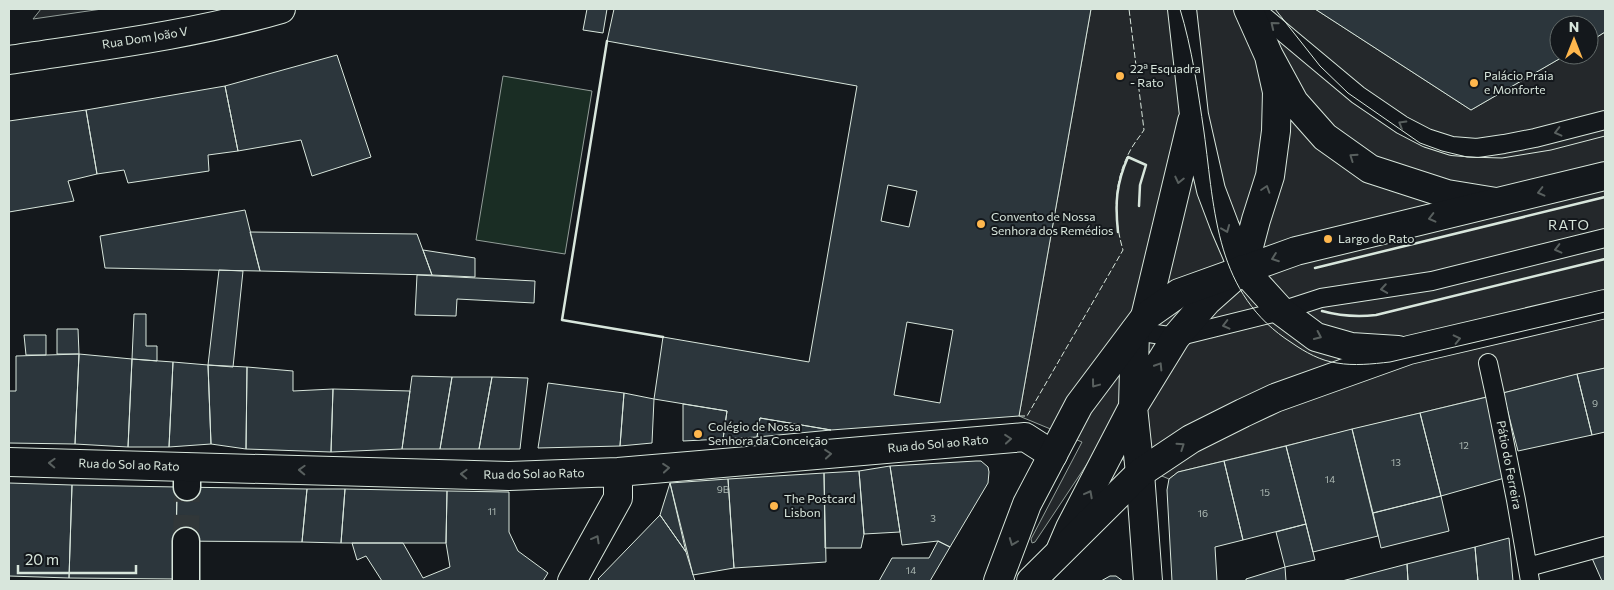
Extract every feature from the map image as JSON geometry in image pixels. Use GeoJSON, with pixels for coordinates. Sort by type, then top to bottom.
{"type":"FeatureCollection","features":[{"type":"Feature","properties":{"kind":"main road","name":"Rua Dom João V"},"geometry":{"type":"LineString","coordinates":[[9,60],[178,34],[243,20],[281,9]]}},
{"type":"Feature","properties":{"kind":"main road"},"geometry":{"type":"LineString","coordinates":[[1182,9],[1194,115],[1211,190],[1224,227],[1243,270],[1281,311],[1316,337],[1351,347],[1410,350]]}},
{"type":"Feature","properties":{"kind":"main road"},"geometry":{"type":"LineString","coordinates":[[1248,9],[1269,56],[1294,102],[1325,137],[1370,169],[1447,194],[1496,202]]}},
{"type":"Feature","properties":{"kind":"main road"},"geometry":{"type":"LineString","coordinates":[[1060,553],[1070,528],[1133,407],[1176,337],[1207,301],[1243,270],[1270,176],[1276,131],[1277,92],[1269,56]]}},
{"type":"Feature","properties":{"kind":"main road"},"geometry":{"type":"LineString","coordinates":[[1148,581],[1133,407],[1140,324],[1194,115]]}},
{"type":"Feature","properties":{"kind":"main road"},"geometry":{"type":"LineString","coordinates":[[998,581],[1027,504],[1079,405],[1140,324],[1179,293],[1296,251],[1605,176]]}},
{"type":"Feature","properties":{"kind":"main road"},"geometry":{"type":"LineString","coordinates":[[1031,581],[1140,473],[1191,439],[1275,398],[1410,350],[1605,304]]}},
{"type":"Feature","properties":{"kind":"main road","name":"Rua do Sol ao Rato"},"geometry":{"type":"LineString","coordinates":[[9,462],[187,477],[509,476],[618,472],[1025,437],[1054,455]]}},
{"type":"Feature","properties":{"kind":"main road"},"geometry":{"type":"LineString","coordinates":[[572,581],[618,498],[618,472]]}},
{"type":"Feature","properties":{"kind":"street"},"geometry":{"type":"LineString","coordinates":[[186,541],[186,581]]}},
{"type":"Feature","properties":{"kind":"lane"},"geometry":{"type":"LineString","coordinates":[[1255,9],[1358,95],[1402,125],[1427,138],[1452,146],[1477,148],[1504,144],[1605,120]]}},
{"type":"Feature","properties":{"kind":"lane"},"geometry":{"type":"LineString","coordinates":[[1140,324],[1176,337],[1281,311],[1321,298],[1432,281],[1605,238]]}},
{"type":"Feature","properties":{"kind":"lane","name":"Pátio do Ferreira"},"geometry":{"type":"LineString","coordinates":[[1488,363],[1529,574],[1605,546]]}},
{"type":"Feature","properties":{"kind":"green space"},"geometry":{"type":"Polygon","coordinates":[[[503,76],[592,91],[565,254],[476,240],[503,76]]]}},
{"type":"Feature","properties":{"kind":"shaded area"},"geometry":{"type":"Polygon","coordinates":[[[41,9],[102,9],[33,19],[41,9]]]}},
{"type":"Feature","properties":{"kind":"shaded area","name":"Largo do Rato"},"geometry":{"type":"Polygon","coordinates":[[[1091,9],[1315,9],[1471,110],[1549,65],[1599,65],[1599,36],[1605,32],[1605,368],[1178,472],[1169,479],[1097,449],[1035,542],[1032,543],[1031,539],[1082,442],[1019,416],[1091,9]]]}},
{"type":"Feature","properties":{"kind":"building"},"geometry":{"type":"Polygon","coordinates":[[[587,9],[607,9],[603,33],[583,30],[587,9]]]}},
{"type":"Feature","properties":{"kind":"building","name":"Convento de Nossa Senhora dos Remédios"},"geometry":{"type":"Polygon","coordinates":[[[614,9],[1091,9],[1019,416],[831,430],[760,418],[757,437],[723,439],[727,411],[654,399],[663,337],[809,362],[857,86],[607,41],[614,9]],[[888,185],[881,221],[909,227],[917,191],[888,185]],[[907,322],[894,395],[940,403],[953,330],[907,322]]]}},
{"type":"Feature","properties":{"kind":"building","name":"Palácio Praia e Monforte"},"geometry":{"type":"Polygon","coordinates":[[[1315,9],[1605,9],[1605,32],[1599,36],[1599,15],[1549,15],[1549,65],[1471,110],[1315,9]]]}},
{"type":"Feature","properties":{"kind":"building"},"geometry":{"type":"Polygon","coordinates":[[[337,55],[371,157],[312,176],[301,140],[238,151],[225,86],[337,55]]]}},
{"type":"Feature","properties":{"kind":"building"},"geometry":{"type":"Polygon","coordinates":[[[225,86],[238,151],[208,155],[209,171],[128,183],[124,170],[97,174],[86,110],[225,86]]]}},
{"type":"Feature","properties":{"kind":"building"},"geometry":{"type":"Polygon","coordinates":[[[86,110],[97,174],[68,181],[74,201],[9,212],[9,121],[86,110]]]}},
{"type":"Feature","properties":{"kind":"building"},"geometry":{"type":"Polygon","coordinates":[[[245,210],[260,271],[105,268],[100,236],[245,210]]]}},
{"type":"Feature","properties":{"kind":"building"},"geometry":{"type":"Polygon","coordinates":[[[250,232],[417,234],[432,275],[260,271],[250,232]]]}},
{"type":"Feature","properties":{"kind":"building"},"geometry":{"type":"Polygon","coordinates":[[[423,250],[475,258],[475,277],[432,275],[423,250]]]}},
{"type":"Feature","properties":{"kind":"building"},"geometry":{"type":"Polygon","coordinates":[[[219,270],[243,271],[233,367],[208,365],[219,270]]]}},
{"type":"Feature","properties":{"kind":"building"},"geometry":{"type":"Polygon","coordinates":[[[417,275],[535,281],[534,303],[457,299],[456,316],[415,315],[417,275]]]}},
{"type":"Feature","properties":{"kind":"building"},"geometry":{"type":"Polygon","coordinates":[[[134,314],[146,314],[146,346],[157,346],[157,361],[132,359],[134,314]]]}},
{"type":"Feature","properties":{"kind":"building"},"geometry":{"type":"Polygon","coordinates":[[[57,329],[78,329],[79,354],[57,354],[57,329]]]}},
{"type":"Feature","properties":{"kind":"building"},"geometry":{"type":"Polygon","coordinates":[[[24,335],[46,335],[46,355],[26,355],[24,335]]]}},
{"type":"Feature","properties":{"kind":"building"},"geometry":{"type":"Polygon","coordinates":[[[79,354],[132,359],[128,447],[75,444],[79,354]]]}},
{"type":"Feature","properties":{"kind":"building"},"geometry":{"type":"Polygon","coordinates":[[[79,354],[75,444],[9,443],[9,391],[16,391],[16,356],[79,354]]]}},
{"type":"Feature","properties":{"kind":"building"},"geometry":{"type":"Polygon","coordinates":[[[132,359],[173,362],[169,447],[128,447],[132,359]]]}},
{"type":"Feature","properties":{"kind":"building"},"geometry":{"type":"Polygon","coordinates":[[[173,362],[208,365],[211,444],[169,447],[173,362]]]}},
{"type":"Feature","properties":{"kind":"building"},"geometry":{"type":"Polygon","coordinates":[[[208,365],[247,367],[246,449],[211,444],[208,365]]]}},
{"type":"Feature","properties":{"kind":"building"},"geometry":{"type":"Polygon","coordinates":[[[247,367],[293,371],[293,391],[333,389],[331,452],[246,449],[247,367]]]}},
{"type":"Feature","properties":{"kind":"building"},"geometry":{"type":"Polygon","coordinates":[[[1605,368],[1605,432],[1592,435],[1577,374],[1605,368]]]}},
{"type":"Feature","properties":{"kind":"building"},"geometry":{"type":"Polygon","coordinates":[[[1577,374],[1592,435],[1518,451],[1503,393],[1577,374]]]}},
{"type":"Feature","properties":{"kind":"building"},"geometry":{"type":"Polygon","coordinates":[[[412,376],[452,377],[440,449],[402,449],[412,376]]]}},
{"type":"Feature","properties":{"kind":"building"},"geometry":{"type":"Polygon","coordinates":[[[452,377],[492,377],[479,449],[440,449],[452,377]]]}},
{"type":"Feature","properties":{"kind":"building"},"geometry":{"type":"Polygon","coordinates":[[[492,377],[528,378],[520,449],[479,449],[492,377]]]}},
{"type":"Feature","properties":{"kind":"building"},"geometry":{"type":"Polygon","coordinates":[[[548,383],[624,393],[620,446],[538,448],[548,383]]]}},
{"type":"Feature","properties":{"kind":"building"},"geometry":{"type":"Polygon","coordinates":[[[333,389],[410,391],[402,449],[331,452],[333,389]]]}},
{"type":"Feature","properties":{"kind":"building"},"geometry":{"type":"Polygon","coordinates":[[[624,393],[654,399],[652,443],[620,446],[624,393]]]}},
{"type":"Feature","properties":{"kind":"building"},"geometry":{"type":"Polygon","coordinates":[[[1487,397],[1508,477],[1441,496],[1420,413],[1487,397]]]}},
{"type":"Feature","properties":{"kind":"building"},"geometry":{"type":"Polygon","coordinates":[[[683,404],[727,411],[723,439],[683,441],[683,404]]]}},
{"type":"Feature","properties":{"kind":"building"},"geometry":{"type":"Polygon","coordinates":[[[1420,413],[1441,496],[1373,513],[1352,429],[1420,413]]]}},
{"type":"Feature","properties":{"kind":"building"},"geometry":{"type":"Polygon","coordinates":[[[760,418],[831,430],[757,437],[760,418]]]}},
{"type":"Feature","properties":{"kind":"building"},"geometry":{"type":"Polygon","coordinates":[[[1352,429],[1378,536],[1313,552],[1286,446],[1352,429]]]}},
{"type":"Feature","properties":{"kind":"building"},"geometry":{"type":"Polygon","coordinates":[[[1286,446],[1306,524],[1243,540],[1224,461],[1286,446]]]}},
{"type":"Feature","properties":{"kind":"building"},"geometry":{"type":"Polygon","coordinates":[[[981,461],[988,467],[988,483],[950,547],[938,541],[902,545],[890,466],[981,461]]]}},
{"type":"Feature","properties":{"kind":"building"},"geometry":{"type":"Polygon","coordinates":[[[1224,461],[1243,540],[1215,547],[1217,581],[1172,581],[1167,490],[1169,479],[1178,472],[1224,461]]]}},
{"type":"Feature","properties":{"kind":"building"},"geometry":{"type":"Polygon","coordinates":[[[890,466],[900,532],[864,534],[859,471],[890,466]]]}},
{"type":"Feature","properties":{"kind":"building"},"geometry":{"type":"Polygon","coordinates":[[[859,471],[864,534],[861,548],[825,548],[824,473],[859,471]]]}},
{"type":"Feature","properties":{"kind":"building"},"geometry":{"type":"Polygon","coordinates":[[[824,473],[826,562],[734,568],[728,479],[824,473]]]}},
{"type":"Feature","properties":{"kind":"building"},"geometry":{"type":"Polygon","coordinates":[[[728,479],[734,568],[693,575],[670,483],[728,479]]]}},
{"type":"Feature","properties":{"kind":"building"},"geometry":{"type":"Polygon","coordinates":[[[9,483],[72,485],[69,578],[9,576],[9,483]]]}},
{"type":"Feature","properties":{"kind":"building"},"geometry":{"type":"Polygon","coordinates":[[[670,483],[686,552],[660,515],[670,483]]]}},
{"type":"Feature","properties":{"kind":"building"},"geometry":{"type":"Polygon","coordinates":[[[72,485],[177,487],[176,579],[69,578],[72,485]]]}},
{"type":"Feature","properties":{"kind":"building"},"geometry":{"type":"Polygon","coordinates":[[[177,487],[307,489],[302,542],[176,541],[177,487]]]}},
{"type":"Feature","properties":{"kind":"building"},"geometry":{"type":"Polygon","coordinates":[[[307,489],[345,489],[341,543],[302,542],[307,489]]]}},
{"type":"Feature","properties":{"kind":"building"},"geometry":{"type":"Polygon","coordinates":[[[345,489],[447,491],[446,543],[341,543],[345,489]]]}},
{"type":"Feature","properties":{"kind":"building"},"geometry":{"type":"Polygon","coordinates":[[[447,491],[509,492],[509,532],[518,551],[548,573],[543,581],[382,581],[366,556],[357,560],[352,543],[403,543],[423,578],[450,567],[446,543],[447,491]]]}},
{"type":"Feature","properties":{"kind":"building"},"geometry":{"type":"Polygon","coordinates":[[[1441,496],[1449,531],[1381,548],[1373,513],[1441,496]]]}},
{"type":"Feature","properties":{"kind":"building"},"geometry":{"type":"Polygon","coordinates":[[[660,515],[686,552],[695,581],[600,581],[598,579],[660,515]]]}},
{"type":"Feature","properties":{"kind":"building"},"geometry":{"type":"Polygon","coordinates":[[[1306,524],[1315,560],[1285,567],[1276,532],[1306,524]]]}},
{"type":"Feature","properties":{"kind":"building"},"geometry":{"type":"Polygon","coordinates":[[[1509,538],[1513,581],[1478,581],[1475,547],[1509,538]]]}},
{"type":"Feature","properties":{"kind":"building"},"geometry":{"type":"Polygon","coordinates":[[[938,541],[950,547],[930,581],[879,581],[892,558],[929,558],[938,541]]]}},
{"type":"Feature","properties":{"kind":"building"},"geometry":{"type":"Polygon","coordinates":[[[1475,547],[1478,581],[1408,581],[1407,564],[1475,547]]]}},
{"type":"Feature","properties":{"kind":"building"},"geometry":{"type":"Polygon","coordinates":[[[1605,553],[1605,581],[1602,581],[1591,556],[1605,553]]]}},
{"type":"Feature","properties":{"kind":"building"},"geometry":{"type":"Polygon","coordinates":[[[1407,564],[1408,581],[1342,581],[1407,564]]]}},
{"type":"Feature","properties":{"kind":"building"},"geometry":{"type":"Polygon","coordinates":[[[1285,567],[1286,581],[1246,581],[1246,579],[1285,567]]]}},
{"type":"Feature","properties":{"kind":"building"},"geometry":{"type":"Polygon","coordinates":[[[1110,576],[1116,576],[1123,581],[1101,581],[1110,576]]]}},
{"type":"Feature","properties":{"kind":"tunnel"},"geometry":{"type":"LineString","coordinates":[[186,541],[187,487]]}},
{"type":"Feature","properties":{"kind":"tram line"},"geometry":{"type":"LineString","coordinates":[[1180,9],[1194,70],[1216,221],[1223,249],[1233,276],[1247,301],[1267,323],[1292,343],[1313,356],[1331,362],[1350,364],[1390,362],[1605,312]]}},
{"type":"Feature","properties":{"kind":"tram line"},"geometry":{"type":"LineString","coordinates":[[1275,9],[1320,66],[1348,93],[1420,143],[1467,157],[1502,158],[1551,150],[1605,136]]}},
{"type":"Feature","properties":{"kind":"fence"},"geometry":{"type":"LineString","coordinates":[[1019,416],[1027,416],[1123,250],[1116,212],[1118,186],[1125,161],[1144,130],[1129,9]]}},
{"type":"Feature","properties":{"kind":"wall"},"geometry":{"type":"LineString","coordinates":[[607,41],[562,320],[663,337]]}},
{"type":"Feature","properties":{"kind":"wall"},"geometry":{"type":"LineString","coordinates":[[1118,232],[1117,194],[1128,157],[1146,165],[1140,185],[1139,206]]}},
{"type":"Feature","properties":{"kind":"wall"},"geometry":{"type":"LineString","coordinates":[[1315,268],[1605,197]]}},
{"type":"Feature","properties":{"kind":"wall"},"geometry":{"type":"LineString","coordinates":[[1322,311],[1349,316],[1376,315],[1605,259]]}},
{"type":"Feature","properties":{"kind":"place","name":"22ª Esquadra - Rato"},"geometry":{"type":"Point","coordinates":[1120,76]}},
{"type":"Feature","properties":{"kind":"place","name":"Palácio Praia e Monforte"},"geometry":{"type":"Point","coordinates":[1474,83]}},
{"type":"Feature","properties":{"kind":"place","name":"Convento de Nossa Senhora dos Remédios"},"geometry":{"type":"Point","coordinates":[981,224]}},
{"type":"Feature","properties":{"kind":"place","name":"Largo do Rato"},"geometry":{"type":"Point","coordinates":[1328,239]}},
{"type":"Feature","properties":{"kind":"place","name":"Colégio de Nossa Senhora da Conceição"},"geometry":{"type":"Point","coordinates":[698,434]}},
{"type":"Feature","properties":{"kind":"place","name":"The Postcard Lisbon"},"geometry":{"type":"Point","coordinates":[774,506]}},
{"type":"Feature","properties":{"kind":"district","name":"RATO"},"geometry":{"type":"Point","coordinates":[1569,225]}}]}
